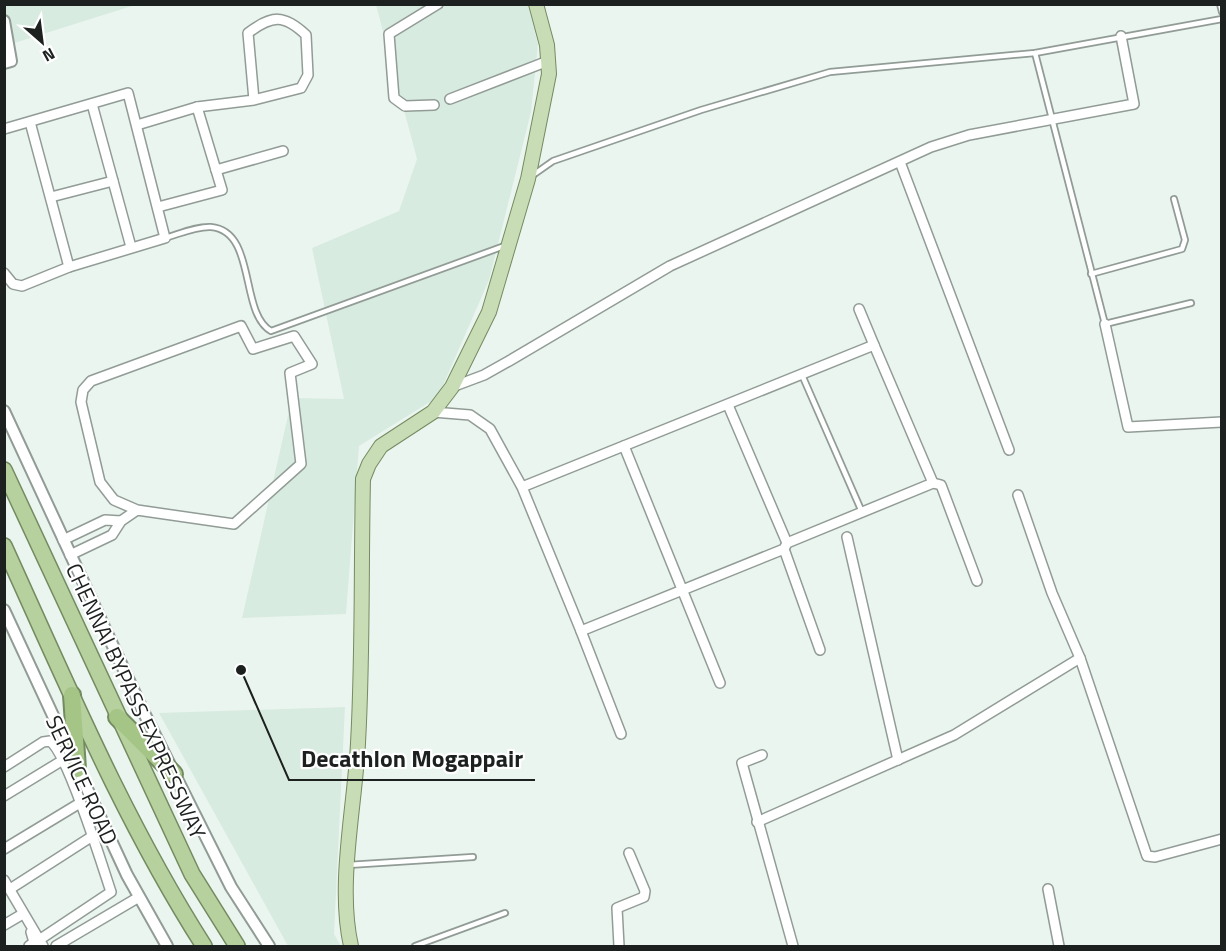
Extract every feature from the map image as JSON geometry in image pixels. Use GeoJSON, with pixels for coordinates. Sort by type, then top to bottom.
{"type":"FeatureCollection","features":[{"type":"Feature","properties":{"kind":"highway","name":"CHENNAI BYPASS EXPRESSWAY"},"geometry":{"type":"LineString","coordinates":[[4,470],[192,874],[237,946]]}},
{"type":"Feature","properties":{"kind":"highway"},"geometry":{"type":"LineString","coordinates":[[4,546],[72,695],[169,892],[204,946]]}},
{"type":"Feature","properties":{"kind":"highway"},"geometry":{"type":"LineString","coordinates":[[70,765],[72,695]]}},
{"type":"Feature","properties":{"kind":"highway"},"geometry":{"type":"LineString","coordinates":[[117,717],[174,774]]}},
{"type":"Feature","properties":{"kind":"main road"},"geometry":{"type":"LineString","coordinates":[[351,946],[347,926],[348,865],[358,742],[363,479],[369,464],[381,446],[433,412],[452,387],[489,312],[528,179],[549,74],[547,45],[536,4]]}},
{"type":"Feature","properties":{"kind":"street"},"geometry":{"type":"LineString","coordinates":[[434,105],[405,106],[394,98],[389,34],[438,4]]}},
{"type":"Feature","properties":{"kind":"street"},"geometry":{"type":"LineString","coordinates":[[137,125],[197,107],[254,100],[301,88],[308,75],[306,35],[295,24],[281,18],[263,22],[248,33],[254,100]]}},
{"type":"Feature","properties":{"kind":"street"},"geometry":{"type":"LineString","coordinates":[[4,21],[11,61],[4,63]]}},
{"type":"Feature","properties":{"kind":"street"},"geometry":{"type":"LineString","coordinates":[[452,387],[484,375],[670,266],[955,139],[1050,118],[1134,104],[1121,36]]}},
{"type":"Feature","properties":{"kind":"street"},"geometry":{"type":"LineString","coordinates":[[450,99],[548,61]]}},
{"type":"Feature","properties":{"kind":"street"},"geometry":{"type":"LineString","coordinates":[[4,129],[128,93],[165,238],[69,267],[22,286],[13,284],[4,273]]}},
{"type":"Feature","properties":{"kind":"street"},"geometry":{"type":"LineString","coordinates":[[92,104],[131,247]]}},
{"type":"Feature","properties":{"kind":"street"},"geometry":{"type":"LineString","coordinates":[[158,207],[222,190],[197,107]]}},
{"type":"Feature","properties":{"kind":"street"},"geometry":{"type":"LineString","coordinates":[[30,122],[69,267]]}},
{"type":"Feature","properties":{"kind":"street"},"geometry":{"type":"LineString","coordinates":[[216,170],[283,151]]}},
{"type":"Feature","properties":{"kind":"street"},"geometry":{"type":"LineString","coordinates":[[900,162],[1009,450]]}},
{"type":"Feature","properties":{"kind":"street"},"geometry":{"type":"LineString","coordinates":[[51,197],[113,181]]}},
{"type":"Feature","properties":{"kind":"street"},"geometry":{"type":"LineString","coordinates":[[859,309],[933,483]]}},
{"type":"Feature","properties":{"kind":"street"},"geometry":{"type":"LineString","coordinates":[[1105,324],[1128,427],[1221,422]]}},
{"type":"Feature","properties":{"kind":"street"},"geometry":{"type":"LineString","coordinates":[[70,555],[112,535],[121,521],[137,510],[234,524],[301,464],[290,373],[312,363],[294,336],[253,349],[241,326],[91,381],[83,390],[81,402],[100,482],[114,500],[137,510]]}},
{"type":"Feature","properties":{"kind":"street"},"geometry":{"type":"LineString","coordinates":[[522,487],[874,345]]}},
{"type":"Feature","properties":{"kind":"street"},"geometry":{"type":"LineString","coordinates":[[728,405],[786,546],[820,650]]}},
{"type":"Feature","properties":{"kind":"street"},"geometry":{"type":"LineString","coordinates":[[4,411],[174,774],[231,887],[269,946]]}},
{"type":"Feature","properties":{"kind":"street"},"geometry":{"type":"LineString","coordinates":[[433,412],[470,415],[490,429],[522,487],[621,734]]}},
{"type":"Feature","properties":{"kind":"street"},"geometry":{"type":"LineString","coordinates":[[624,446],[720,683]]}},
{"type":"Feature","properties":{"kind":"street"},"geometry":{"type":"LineString","coordinates":[[581,631],[933,483],[941,485],[977,581]]}},
{"type":"Feature","properties":{"kind":"street"},"geometry":{"type":"LineString","coordinates":[[1018,495],[1052,593],[1080,658],[1147,856],[1155,857],[1221,839]]}},
{"type":"Feature","properties":{"kind":"street"},"geometry":{"type":"LineString","coordinates":[[63,540],[105,520],[121,521]]}},
{"type":"Feature","properties":{"kind":"street"},"geometry":{"type":"LineString","coordinates":[[847,537],[898,760]]}},
{"type":"Feature","properties":{"kind":"street","name":"SERVICE ROAD"},"geometry":{"type":"LineString","coordinates":[[4,610],[70,765],[167,946]]}},
{"type":"Feature","properties":{"kind":"street"},"geometry":{"type":"LineString","coordinates":[[757,822],[954,735],[1080,658]]}},
{"type":"Feature","properties":{"kind":"street"},"geometry":{"type":"LineString","coordinates":[[4,767],[43,742],[50,741],[70,765],[91,837],[118,910]]}},
{"type":"Feature","properties":{"kind":"street"},"geometry":{"type":"LineString","coordinates":[[762,755],[742,763],[793,946]]}},
{"type":"Feature","properties":{"kind":"street"},"geometry":{"type":"LineString","coordinates":[[4,796],[70,765]]}},
{"type":"Feature","properties":{"kind":"street"},"geometry":{"type":"LineString","coordinates":[[4,849],[80,803]]}},
{"type":"Feature","properties":{"kind":"street"},"geometry":{"type":"LineString","coordinates":[[7,889],[91,837]]}},
{"type":"Feature","properties":{"kind":"street"},"geometry":{"type":"LineString","coordinates":[[619,946],[617,908],[644,897],[645,891],[629,853]]}},
{"type":"Feature","properties":{"kind":"street"},"geometry":{"type":"LineString","coordinates":[[4,880],[33,936],[34,942],[29,946]]}},
{"type":"Feature","properties":{"kind":"street"},"geometry":{"type":"LineString","coordinates":[[7,889],[41,943],[111,892]]}},
{"type":"Feature","properties":{"kind":"street"},"geometry":{"type":"LineString","coordinates":[[1048,889],[1059,946]]}},
{"type":"Feature","properties":{"kind":"street"},"geometry":{"type":"LineString","coordinates":[[56,946],[139,897]]}},
{"type":"Feature","properties":{"kind":"street"},"geometry":{"type":"LineString","coordinates":[[4,925],[21,915]]}},
{"type":"Feature","properties":{"kind":"lane"},"geometry":{"type":"LineString","coordinates":[[1220,4],[1221,12]]}},
{"type":"Feature","properties":{"kind":"lane"},"geometry":{"type":"LineString","coordinates":[[528,179],[564,158],[701,110],[830,72],[1035,53],[1221,19]]}},
{"type":"Feature","properties":{"kind":"lane"},"geometry":{"type":"LineString","coordinates":[[1035,53],[1105,324],[1191,303]]}},
{"type":"Feature","properties":{"kind":"lane"},"geometry":{"type":"LineString","coordinates":[[1091,274],[1182,249],[1185,240],[1174,199]]}},
{"type":"Feature","properties":{"kind":"lane"},"geometry":{"type":"LineString","coordinates":[[165,238],[209,227],[218,229],[229,237],[240,249],[246,267],[252,302],[263,327],[271,331],[509,244]]}},
{"type":"Feature","properties":{"kind":"lane"},"geometry":{"type":"LineString","coordinates":[[802,375],[862,512]]}},
{"type":"Feature","properties":{"kind":"lane"},"geometry":{"type":"LineString","coordinates":[[348,865],[472,857]]}},
{"type":"Feature","properties":{"kind":"lane"},"geometry":{"type":"LineString","coordinates":[[415,946],[505,913]]}},
{"type":"Feature","properties":{"kind":"shaded area"},"geometry":{"type":"Polygon","coordinates":[[[5,4],[135,5],[5,46],[5,4]]]}},
{"type":"Feature","properties":{"kind":"shaded area"},"geometry":{"type":"Polygon","coordinates":[[[376,5],[528,5],[538,44],[531,112],[489,280],[438,397],[359,446],[346,614],[242,618],[292,398],[344,399],[312,248],[399,211],[417,159],[376,5]]]}},
{"type":"Feature","properties":{"kind":"shaded area"},"geometry":{"type":"Polygon","coordinates":[[[345,707],[334,934],[341,946],[288,946],[159,713],[345,707]]]}},
{"type":"Feature","properties":{"kind":"place","name":"Decathlon Mogappair"},"geometry":{"type":"Point","coordinates":[241,670]}}]}
